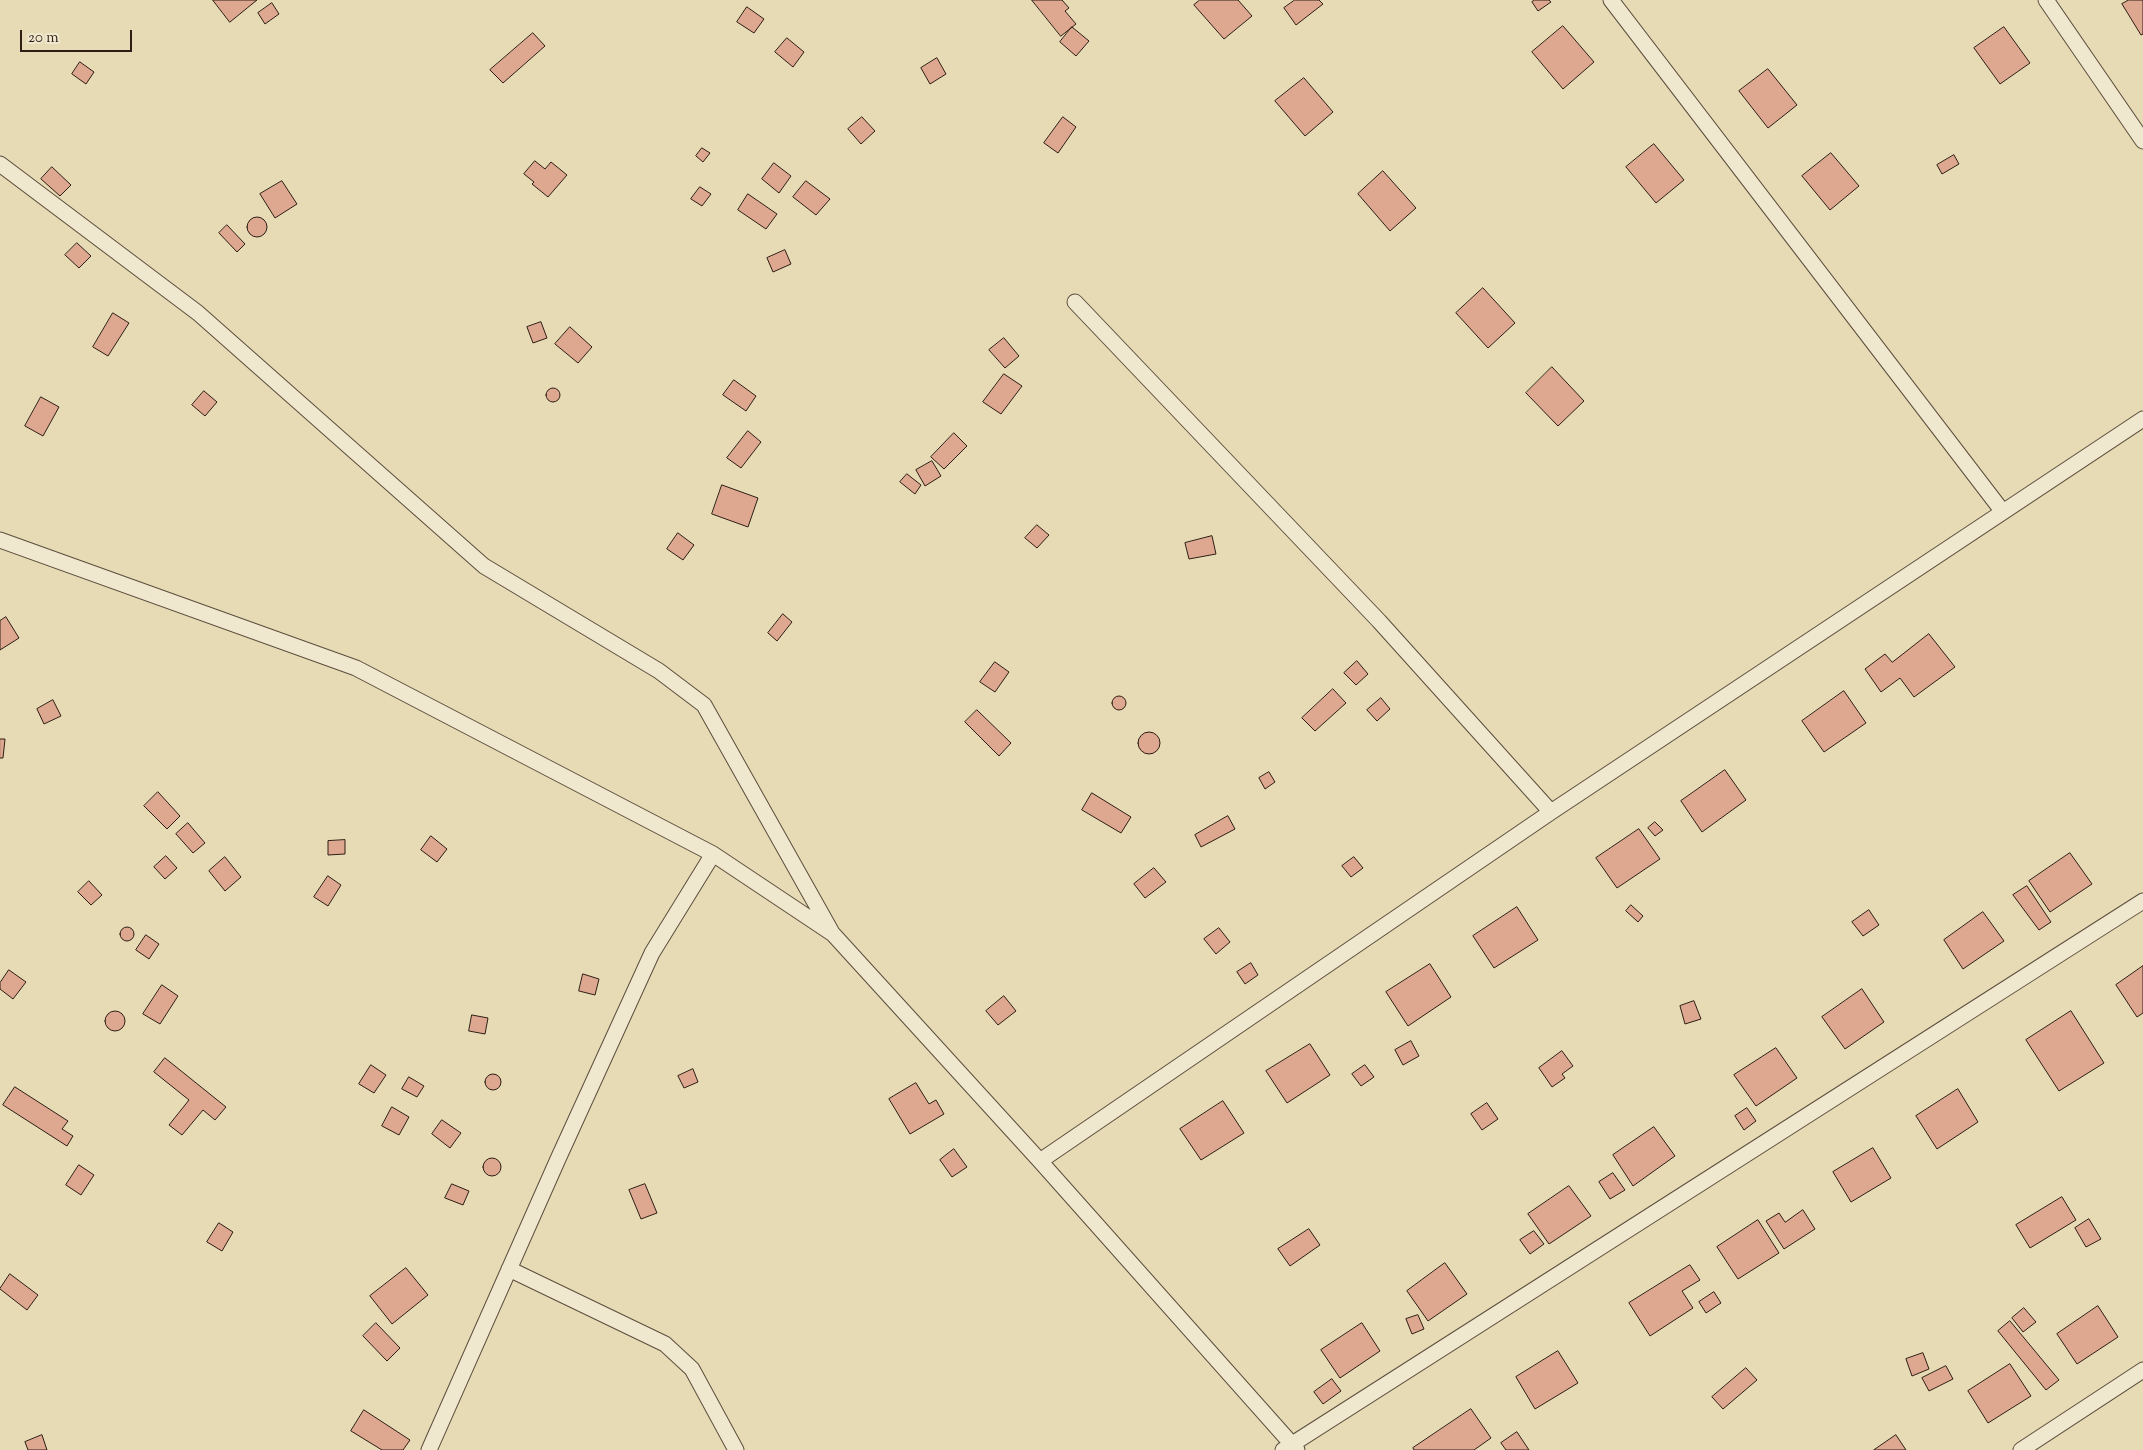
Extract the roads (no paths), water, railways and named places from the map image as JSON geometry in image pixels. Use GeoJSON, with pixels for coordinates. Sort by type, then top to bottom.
{"type":"FeatureCollection","features":[{"type":"Feature","properties":{"kind":"lane"},"geometry":{"type":"LineString","coordinates":[[1611,0],[2003,512]]}},
{"type":"Feature","properties":{"kind":"lane"},"geometry":{"type":"LineString","coordinates":[[2046,0],[2143,141]]}},
{"type":"Feature","properties":{"kind":"lane"},"geometry":{"type":"LineString","coordinates":[[0,164],[198,313],[484,566],[659,671],[704,705],[833,934],[1040,1161],[1291,1448],[2143,901]]}},
{"type":"Feature","properties":{"kind":"lane"},"geometry":{"type":"LineString","coordinates":[[1075,302],[1379,621],[1551,812]]}},
{"type":"Feature","properties":{"kind":"lane"},"geometry":{"type":"LineString","coordinates":[[1040,1161],[1551,812],[2143,420]]}},
{"type":"Feature","properties":{"kind":"lane"},"geometry":{"type":"LineString","coordinates":[[0,540],[356,668],[713,854],[833,934]]}},
{"type":"Feature","properties":{"kind":"lane"},"geometry":{"type":"LineString","coordinates":[[429,1450],[652,953],[713,854]]}},
{"type":"Feature","properties":{"kind":"lane"},"geometry":{"type":"LineString","coordinates":[[509,1269],[665,1344],[692,1369],[736,1450]]}},
{"type":"Feature","properties":{"kind":"lane"},"geometry":{"type":"LineString","coordinates":[[2021,1450],[2143,1370]]}}]}
